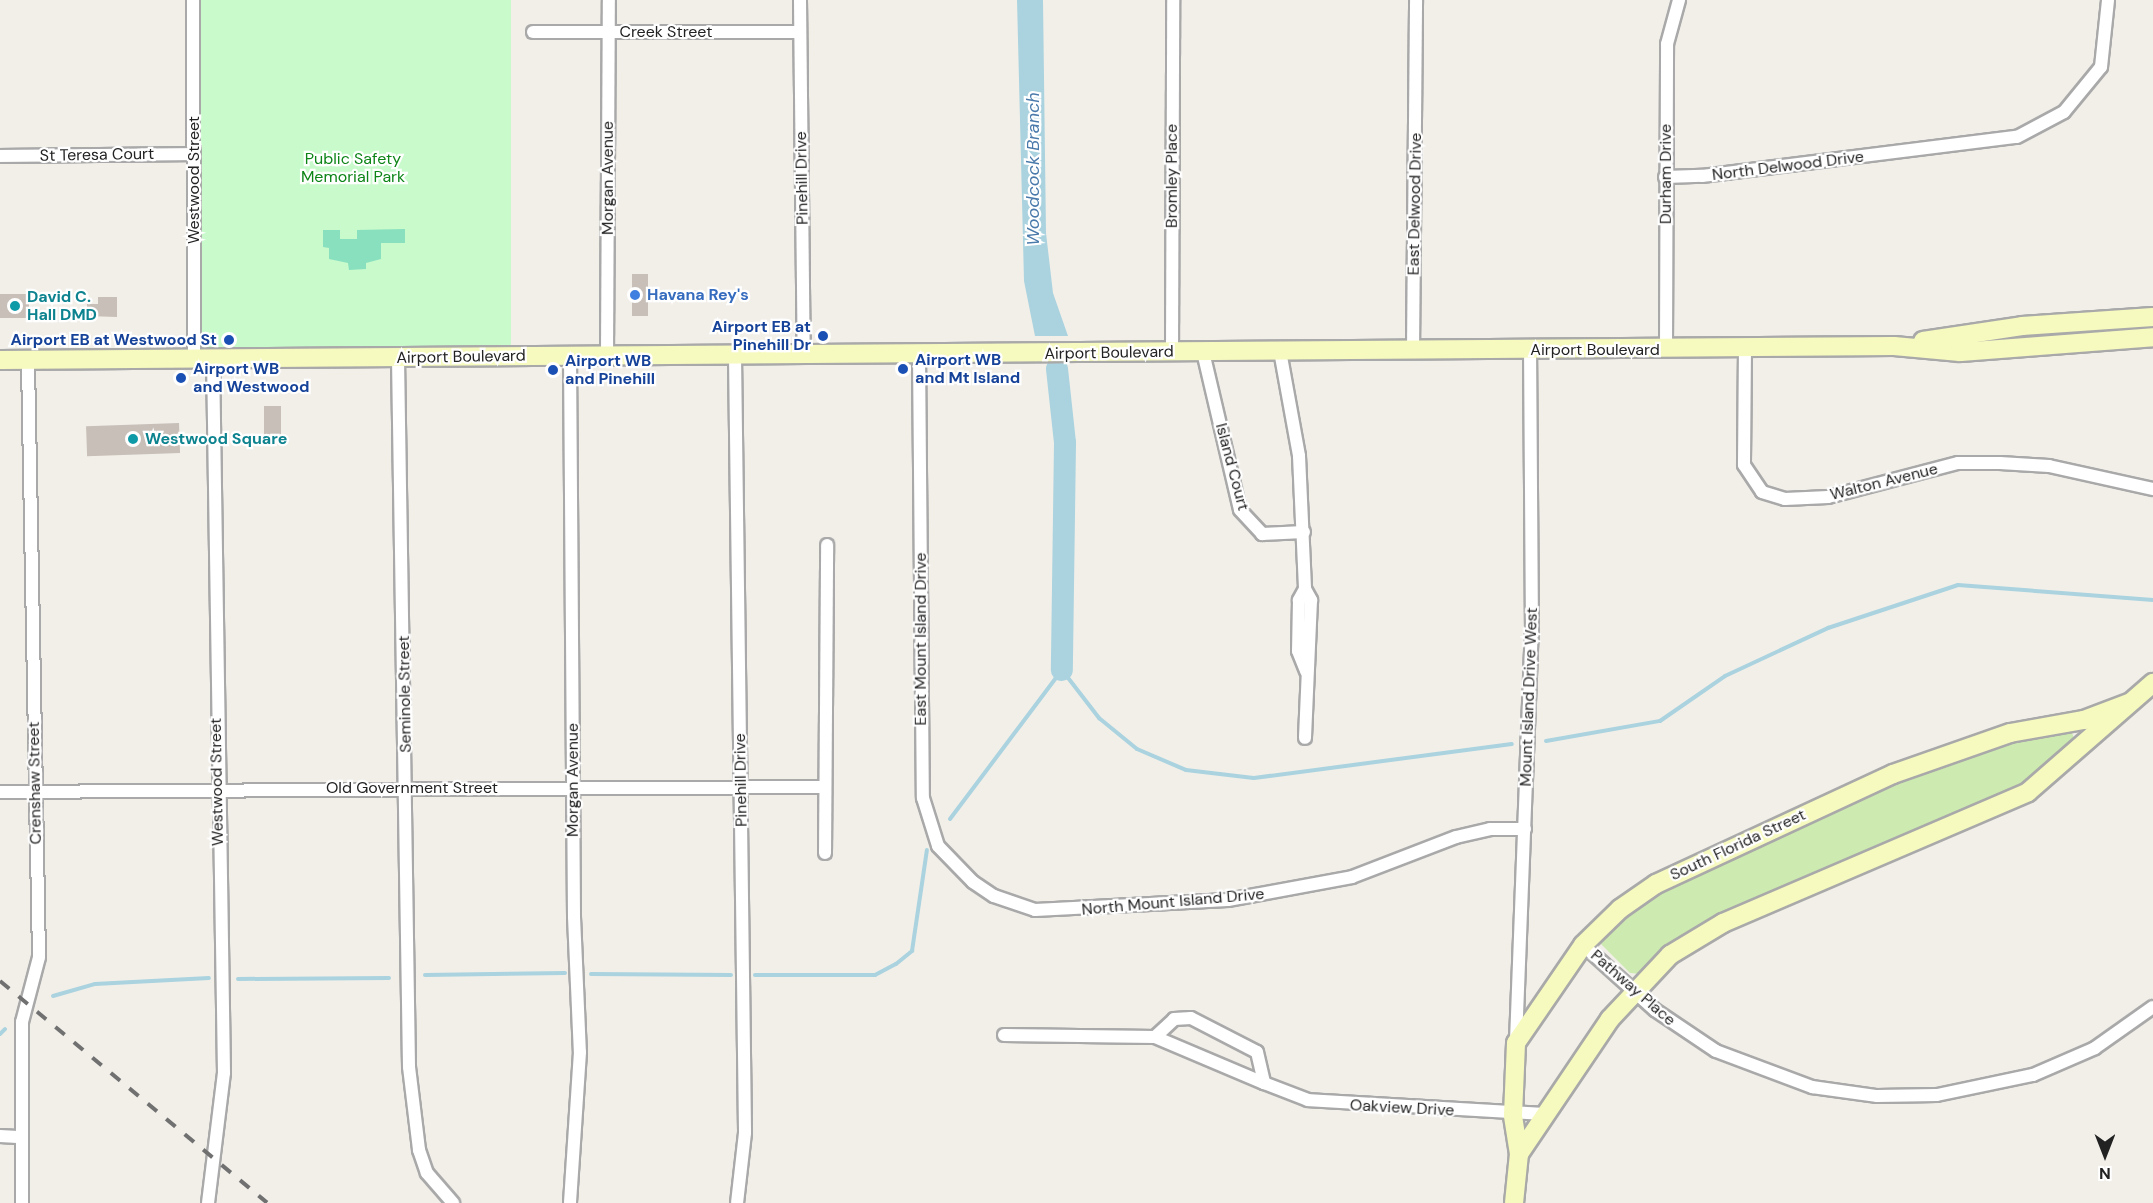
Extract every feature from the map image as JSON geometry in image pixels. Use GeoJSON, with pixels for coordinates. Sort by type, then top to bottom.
{"type":"FeatureCollection","features":[{"type":"Feature","properties":{"kind":"main road","name":"Airport Boulevard"},"geometry":{"type":"LineString","coordinates":[[1894,346],[2022,326],[2153,317]]}},
{"type":"Feature","properties":{"kind":"main road","name":"Airport Boulevard"},"geometry":{"type":"LineString","coordinates":[[0,360],[606,355],[804,356],[1894,346],[1959,352],[2153,338]]}},
{"type":"Feature","properties":{"kind":"main road","name":"South Florida Street"},"geometry":{"type":"LineString","coordinates":[[1519,1154],[1543,1114],[1633,991],[1670,955],[1723,923],[2028,792],[2153,683]]}},
{"type":"Feature","properties":{"kind":"main road","name":"South Florida Street"},"geometry":{"type":"LineString","coordinates":[[1514,1203],[1519,1154],[1513,1115],[1516,1043],[1583,945],[1613,914],[1656,884],[1864,787],[1987,740],[2084,720],[2129,704]]}},
{"type":"Feature","properties":{"kind":"street","name":"Westwood Street"},"geometry":{"type":"LineString","coordinates":[[193,0],[194,359]]}},
{"type":"Feature","properties":{"kind":"street","name":"Morgan Avenue"},"geometry":{"type":"LineString","coordinates":[[606,355],[609,0]]}},
{"type":"Feature","properties":{"kind":"street","name":"Pinehill Drive"},"geometry":{"type":"LineString","coordinates":[[800,0],[804,356]]}},
{"type":"Feature","properties":{"kind":"street","name":"Bromley Place"},"geometry":{"type":"LineString","coordinates":[[1172,352],[1173,0]]}},
{"type":"Feature","properties":{"kind":"street","name":"East Delwood Drive"},"geometry":{"type":"LineString","coordinates":[[1413,351],[1416,0]]}},
{"type":"Feature","properties":{"kind":"street","name":"Durham Drive"},"geometry":{"type":"LineString","coordinates":[[1666,349],[1667,44],[1679,0]]}},
{"type":"Feature","properties":{"kind":"street","name":"North Delwood Drive"},"geometry":{"type":"LineString","coordinates":[[1665,177],[1911,152],[2017,137],[2064,112],[2101,67],[2108,0]]}},
{"type":"Feature","properties":{"kind":"street","name":"Creek Street"},"geometry":{"type":"LineString","coordinates":[[533,32],[800,32]]}},
{"type":"Feature","properties":{"kind":"street","name":"St Teresa Court"},"geometry":{"type":"LineString","coordinates":[[0,156],[194,154]]}},
{"type":"Feature","properties":{"kind":"street","name":"Walton Avenue"},"geometry":{"type":"LineString","coordinates":[[1745,348],[1744,465],[1762,492],[1785,499],[1828,496],[1958,463],[2049,466],[2153,489]]}},
{"type":"Feature","properties":{"kind":"street","name":"Mount Island Drive West"},"geometry":{"type":"LineString","coordinates":[[1516,1043],[1532,631],[1530,350]]}},
{"type":"Feature","properties":{"kind":"street"},"geometry":{"type":"LineString","coordinates":[[1280,351],[1299,456],[1305,589],[1311,600],[1312,652],[1306,671],[1305,738]]}},
{"type":"Feature","properties":{"kind":"street","name":"Island Court"},"geometry":{"type":"LineString","coordinates":[[1203,352],[1240,510],[1262,534],[1304,532]]}},
{"type":"Feature","properties":{"kind":"street","name":"East Mount Island Drive"},"geometry":{"type":"LineString","coordinates":[[919,354],[923,798],[935,840],[945,856],[994,896]]}},
{"type":"Feature","properties":{"kind":"street","name":"Morgan Avenue"},"geometry":{"type":"LineString","coordinates":[[570,356],[573,788],[580,1052],[570,1203]]}},
{"type":"Feature","properties":{"kind":"street","name":"Pinehill Drive"},"geometry":{"type":"LineString","coordinates":[[735,356],[745,1133],[737,1203]]}},
{"type":"Feature","properties":{"kind":"street","name":"Seminole Street"},"geometry":{"type":"LineString","coordinates":[[398,358],[407,788],[409,1067],[419,1150],[427,1173],[453,1203]]}},
{"type":"Feature","properties":{"kind":"street","name":"Westwood Street"},"geometry":{"type":"LineString","coordinates":[[208,1203],[224,1073],[217,787],[213,359]]}},
{"type":"Feature","properties":{"kind":"street","name":"Crenshaw Street"},"geometry":{"type":"LineString","coordinates":[[22,1203],[22,1022],[39,957],[28,360]]}},
{"type":"Feature","properties":{"kind":"street"},"geometry":{"type":"LineString","coordinates":[[825,853],[827,545]]}},
{"type":"Feature","properties":{"kind":"street","name":"Old Government Street"},"geometry":{"type":"LineString","coordinates":[[0,792],[217,787],[825,787]]}},
{"type":"Feature","properties":{"kind":"street","name":"North Mount Island Drive"},"geometry":{"type":"LineString","coordinates":[[994,896],[1035,910],[1064,912],[1228,900],[1352,877],[1456,837],[1490,829],[1525,829]]}},
{"type":"Feature","properties":{"kind":"street","name":"Pathway Place"},"geometry":{"type":"LineString","coordinates":[[1583,945],[1633,991],[1687,1033],[1765,1073],[1824,1090],[1877,1096],[1937,1095],[2033,1075],[2095,1048],[2153,1007]]}},
{"type":"Feature","properties":{"kind":"street"},"geometry":{"type":"LineString","coordinates":[[1155,1037],[1174,1019],[1191,1018],[1257,1052],[1264,1083]]}},
{"type":"Feature","properties":{"kind":"street","name":"Oakview Drive"},"geometry":{"type":"LineString","coordinates":[[1004,1035],[1155,1037],[1264,1083],[1329,1104],[1513,1115],[1543,1114]]}},
{"type":"Feature","properties":{"kind":"street"},"geometry":{"type":"LineString","coordinates":[[0,1137],[22,1137]]}},
{"type":"Feature","properties":{"kind":"green space","name":"Public Safety Memorial Park"},"geometry":{"type":"Polygon","coordinates":[[[193,0],[511,0],[511,359],[193,359],[193,0]]]}},
{"type":"Feature","properties":{"kind":"green space"},"geometry":{"type":"Polygon","coordinates":[[[405,229],[405,243],[381,243],[381,259],[366,263],[366,269],[349,270],[348,263],[329,259],[329,248],[323,247],[323,230],[340,230],[340,239],[357,239],[357,230],[405,229]]]}},
{"type":"Feature","properties":{"kind":"green space"},"geometry":{"type":"Polygon","coordinates":[[[2071,730],[2075,741],[2035,780],[1733,912],[1641,974],[1630,973],[1601,944],[1603,933],[1665,887],[1749,845],[1984,746],[2071,730]]]}},
{"type":"Feature","properties":{"kind":"water"},"geometry":{"type":"Polygon","coordinates":[[[1017,0],[1043,0],[1046,233],[1053,293],[1068,336],[1035,336],[1024,281],[1017,0]]]}},
{"type":"Feature","properties":{"kind":"building","name":"Havana Rey's"},"geometry":{"type":"Polygon","coordinates":[[[632,274],[648,274],[648,316],[632,316],[632,274]]]}},
{"type":"Feature","properties":{"kind":"building","name":"David C. Hall DMD"},"geometry":{"type":"Polygon","coordinates":[[[0,294],[29,294],[29,318],[0,318],[0,294]]]}},
{"type":"Feature","properties":{"kind":"building"},"geometry":{"type":"Polygon","coordinates":[[[98,297],[117,297],[117,317],[87,316],[87,304],[98,304],[98,297]]]}},
{"type":"Feature","properties":{"kind":"building"},"geometry":{"type":"Polygon","coordinates":[[[264,406],[281,406],[281,442],[264,442],[264,406]]]}},
{"type":"Feature","properties":{"kind":"building","name":"Westwood Square"},"geometry":{"type":"Polygon","coordinates":[[[179,423],[180,453],[87,456],[86,426],[179,423]]]}},
{"type":"Feature","properties":{"kind":"waterway","name":"Woodcock Branch"},"geometry":{"type":"LineString","coordinates":[[1057,369],[1065,443],[1062,670]]}},
{"type":"Feature","properties":{"kind":"waterway"},"geometry":{"type":"LineString","coordinates":[[1546,741],[1660,721],[1725,676],[1828,628],[1958,585],[2153,600]]}},
{"type":"Feature","properties":{"kind":"waterway"},"geometry":{"type":"LineString","coordinates":[[950,819],[1062,670],[1099,718],[1137,749],[1186,770],[1254,778],[1512,744]]}},
{"type":"Feature","properties":{"kind":"waterway"},"geometry":{"type":"LineString","coordinates":[[755,975],[875,975],[896,964],[912,951],[927,850]]}},
{"type":"Feature","properties":{"kind":"waterway"},"geometry":{"type":"LineString","coordinates":[[425,975],[565,973]]}},
{"type":"Feature","properties":{"kind":"waterway"},"geometry":{"type":"LineString","coordinates":[[591,974],[731,975]]}},
{"type":"Feature","properties":{"kind":"waterway"},"geometry":{"type":"LineString","coordinates":[[53,996],[95,984],[209,978]]}},
{"type":"Feature","properties":{"kind":"waterway"},"geometry":{"type":"LineString","coordinates":[[238,979],[389,978]]}},
{"type":"Feature","properties":{"kind":"waterway"},"geometry":{"type":"LineString","coordinates":[[0,1034],[5,1029]]}},
{"type":"Feature","properties":{"kind":"railway"},"geometry":{"type":"LineString","coordinates":[[0,981],[267,1203]]}},
{"type":"Feature","properties":{"kind":"place","name":"Havana Rey's"},"geometry":{"type":"Point","coordinates":[635,295]}},
{"type":"Feature","properties":{"kind":"place","name":"David C. Hall DMD"},"geometry":{"type":"Point","coordinates":[15,306]}},
{"type":"Feature","properties":{"kind":"place","name":"Airport EB at Pinehill Dr"},"geometry":{"type":"Point","coordinates":[823,336]}},
{"type":"Feature","properties":{"kind":"place","name":"Airport EB at Westwood St"},"geometry":{"type":"Point","coordinates":[229,340]}},
{"type":"Feature","properties":{"kind":"place","name":"Airport WB and Mt Island"},"geometry":{"type":"Point","coordinates":[903,369]}},
{"type":"Feature","properties":{"kind":"place","name":"Airport WB and Pinehill"},"geometry":{"type":"Point","coordinates":[553,370]}},
{"type":"Feature","properties":{"kind":"place","name":"Airport WB and Westwood"},"geometry":{"type":"Point","coordinates":[181,378]}},
{"type":"Feature","properties":{"kind":"place","name":"Westwood Square"},"geometry":{"type":"Point","coordinates":[133,439]}}]}
